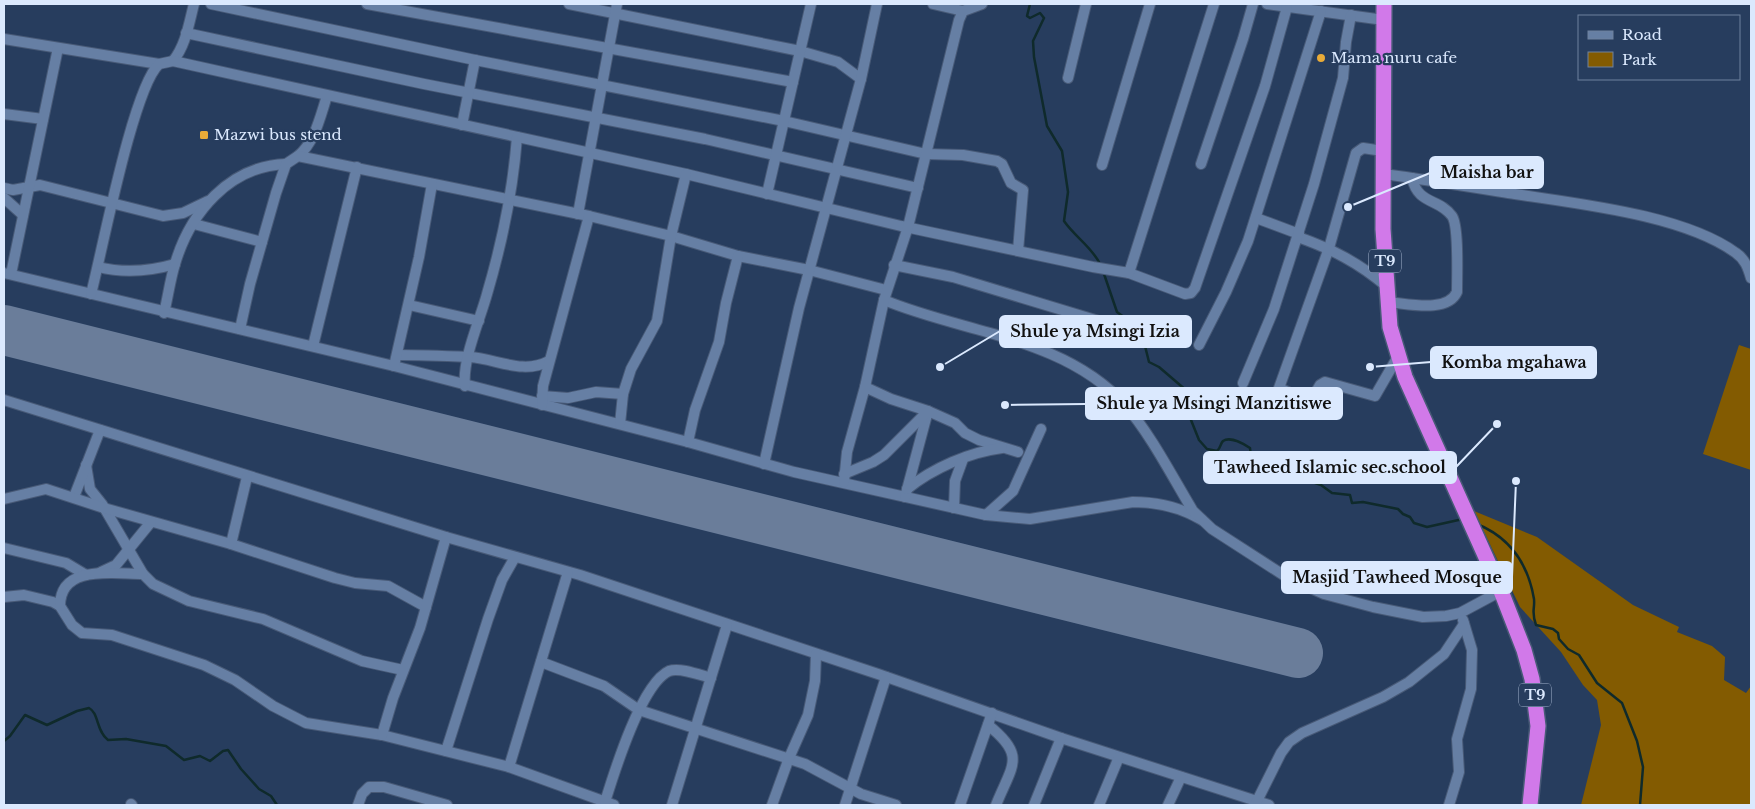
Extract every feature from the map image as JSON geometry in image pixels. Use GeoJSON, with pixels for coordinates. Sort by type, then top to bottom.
{"type":"FeatureCollection","features":[{"type":"Feature","properties":{"kind":"highway","name":"T9"},"geometry":{"type":"LineString","coordinates":[[1384,4],[1383,152],[1386,294],[1390,326],[1398,358],[1501,591],[1524,650],[1536,702],[1538,726],[1530,805]]}},
{"type":"Feature","properties":{"kind":"street"},"geometry":{"type":"LineString","coordinates":[[173,61],[180,52],[194,4]]}},
{"type":"Feature","properties":{"kind":"street"},"geometry":{"type":"LineString","coordinates":[[211,4],[602,86],[784,121],[926,154],[963,155],[996,161],[1002,164],[1008,180],[1023,190],[1018,251]]}},
{"type":"Feature","properties":{"kind":"street"},"geometry":{"type":"LineString","coordinates":[[367,4],[793,82]]}},
{"type":"Feature","properties":{"kind":"street"},"geometry":{"type":"LineString","coordinates":[[569,4],[616,8],[800,51],[838,62],[861,79]]}},
{"type":"Feature","properties":{"kind":"street"},"geometry":{"type":"LineString","coordinates":[[767,194],[810,4]]}},
{"type":"Feature","properties":{"kind":"street"},"geometry":{"type":"LineString","coordinates":[[764,464],[809,270],[847,135],[878,4]]}},
{"type":"Feature","properties":{"kind":"street"},"geometry":{"type":"LineString","coordinates":[[933,4],[963,11],[982,4]]}},
{"type":"Feature","properties":{"kind":"street"},"geometry":{"type":"LineString","coordinates":[[1068,78],[1086,4]]}},
{"type":"Feature","properties":{"kind":"street"},"geometry":{"type":"LineString","coordinates":[[1102,165],[1150,4]]}},
{"type":"Feature","properties":{"kind":"street"},"geometry":{"type":"LineString","coordinates":[[1129,273],[1214,4]]}},
{"type":"Feature","properties":{"kind":"street"},"geometry":{"type":"LineString","coordinates":[[1201,164],[1238,56],[1253,4]]}},
{"type":"Feature","properties":{"kind":"street"},"geometry":{"type":"LineString","coordinates":[[1267,4],[1384,20]]}},
{"type":"Feature","properties":{"kind":"street"},"geometry":{"type":"LineString","coordinates":[[4,39],[159,64],[173,61],[686,174],[826,209],[1092,267],[1129,273],[1185,294],[1191,293],[1195,288],[1265,86],[1288,6]]}},
{"type":"Feature","properties":{"kind":"street"},"geometry":{"type":"LineString","coordinates":[[542,400],[549,361],[584,215],[590,153],[616,8]]}},
{"type":"Feature","properties":{"kind":"street"},"geometry":{"type":"LineString","coordinates":[[844,478],[847,452],[865,386],[885,295],[908,227],[963,11]]}},
{"type":"Feature","properties":{"kind":"street"},"geometry":{"type":"LineString","coordinates":[[1198,345],[1230,284],[1256,218],[1321,11]]}},
{"type":"Feature","properties":{"kind":"street"},"geometry":{"type":"LineString","coordinates":[[1243,383],[1274,309],[1340,94],[1351,15]]}},
{"type":"Feature","properties":{"kind":"street"},"geometry":{"type":"LineString","coordinates":[[186,33],[470,93],[597,117],[837,168],[918,188]]}},
{"type":"Feature","properties":{"kind":"street"},"geometry":{"type":"LineString","coordinates":[[58,48],[23,215],[7,274],[164,313],[313,346],[465,386],[542,400],[764,464],[844,478],[986,515],[1030,519],[1132,502],[1149,502],[1186,511],[1273,569],[1301,585],[1324,594],[1423,617],[1446,616],[1460,612],[1501,591]]}},
{"type":"Feature","properties":{"kind":"street"},"geometry":{"type":"LineString","coordinates":[[462,125],[470,93],[475,60]]}},
{"type":"Feature","properties":{"kind":"street"},"geometry":{"type":"LineString","coordinates":[[91,294],[140,104],[152,72],[159,64]]}},
{"type":"Feature","properties":{"kind":"street"},"geometry":{"type":"LineString","coordinates":[[4,188],[14,190],[28,186],[45,186],[163,216],[183,213],[208,201],[230,182],[250,170],[286,164],[298,156],[313,134],[328,96]]}},
{"type":"Feature","properties":{"kind":"street"},"geometry":{"type":"LineString","coordinates":[[4,114],[42,119]]}},
{"type":"Feature","properties":{"kind":"street"},"geometry":{"type":"LineString","coordinates":[[465,386],[464,370],[494,270],[509,201],[516,137]]}},
{"type":"Feature","properties":{"kind":"street"},"geometry":{"type":"LineString","coordinates":[[1383,152],[1363,148],[1356,153],[1329,248],[1279,388],[1310,402],[1320,385],[1325,382],[1375,396],[1398,358]]}},
{"type":"Feature","properties":{"kind":"street"},"geometry":{"type":"LineString","coordinates":[[298,156],[584,215],[671,236],[738,256],[809,270],[1018,342],[1075,366],[1096,380],[1125,406],[1193,510],[1202,520]]}},
{"type":"Feature","properties":{"kind":"street"},"geometry":{"type":"LineString","coordinates":[[240,329],[262,242],[286,164]]}},
{"type":"Feature","properties":{"kind":"street"},"geometry":{"type":"LineString","coordinates":[[313,346],[357,167]]}},
{"type":"Feature","properties":{"kind":"street"},"geometry":{"type":"LineString","coordinates":[[620,424],[623,394],[631,370],[657,321],[671,236],[686,174]]}},
{"type":"Feature","properties":{"kind":"street"},"geometry":{"type":"LineString","coordinates":[[1384,174],[1594,205],[1675,226],[1712,239],[1737,253],[1747,265],[1751,278]]}},
{"type":"Feature","properties":{"kind":"street"},"geometry":{"type":"LineString","coordinates":[[1256,218],[1329,248],[1362,267],[1386,294],[1432,305],[1445,303],[1454,299],[1457,292],[1455,221],[1446,210],[1417,192],[1412,178]]}},
{"type":"Feature","properties":{"kind":"street"},"geometry":{"type":"LineString","coordinates":[[394,366],[409,305],[432,184]]}},
{"type":"Feature","properties":{"kind":"street"},"geometry":{"type":"LineString","coordinates":[[4,198],[23,215]]}},
{"type":"Feature","properties":{"kind":"street"},"geometry":{"type":"LineString","coordinates":[[164,313],[175,264],[194,224],[208,201]]}},
{"type":"Feature","properties":{"kind":"street"},"geometry":{"type":"LineString","coordinates":[[194,224],[262,242]]}},
{"type":"Feature","properties":{"kind":"street"},"geometry":{"type":"LineString","coordinates":[[688,442],[696,410],[719,342],[726,303],[738,256]]}},
{"type":"Feature","properties":{"kind":"street"},"geometry":{"type":"LineString","coordinates":[[98,267],[118,271],[151,270],[175,264]]}},
{"type":"Feature","properties":{"kind":"street"},"geometry":{"type":"LineString","coordinates":[[894,264],[953,277],[1102,322]]}},
{"type":"Feature","properties":{"kind":"street"},"geometry":{"type":"LineString","coordinates":[[409,305],[480,321]]}},
{"type":"Feature","properties":{"kind":"street"},"geometry":{"type":"LineString","coordinates":[[397,355],[433,354],[469,357],[528,368],[536,367],[549,361]]}},
{"type":"Feature","properties":{"kind":"street"},"geometry":{"type":"LineString","coordinates":[[865,386],[891,399],[928,411],[955,423],[970,436],[1018,452]]}},
{"type":"Feature","properties":{"kind":"street"},"geometry":{"type":"LineString","coordinates":[[542,400],[568,398],[596,392],[623,394]]}},
{"type":"Feature","properties":{"kind":"street"},"geometry":{"type":"LineString","coordinates":[[4,400],[446,538],[568,572],[886,676],[1061,738],[1256,803],[1269,805]]}},
{"type":"Feature","properties":{"kind":"street"},"geometry":{"type":"LineString","coordinates":[[844,478],[884,455],[928,411]]}},
{"type":"Feature","properties":{"kind":"street"},"geometry":{"type":"LineString","coordinates":[[906,493],[928,411]]}},
{"type":"Feature","properties":{"kind":"street"},"geometry":{"type":"LineString","coordinates":[[986,515],[1013,491],[1041,429]]}},
{"type":"Feature","properties":{"kind":"street"},"geometry":{"type":"LineString","coordinates":[[74,497],[100,430]]}},
{"type":"Feature","properties":{"kind":"street"},"geometry":{"type":"LineString","coordinates":[[906,493],[926,476],[963,459],[1003,448]]}},
{"type":"Feature","properties":{"kind":"street"},"geometry":{"type":"LineString","coordinates":[[954,508],[955,481],[963,459]]}},
{"type":"Feature","properties":{"kind":"street"},"geometry":{"type":"LineString","coordinates":[[86,465],[87,484],[130,549],[143,574],[166,592],[189,601],[263,619],[362,661],[403,670]]}},
{"type":"Feature","properties":{"kind":"street"},"geometry":{"type":"LineString","coordinates":[[231,544],[248,477]]}},
{"type":"Feature","properties":{"kind":"street"},"geometry":{"type":"LineString","coordinates":[[4,499],[39,489],[74,497],[104,508],[231,544],[347,581],[388,586],[426,607]]}},
{"type":"Feature","properties":{"kind":"street"},"geometry":{"type":"LineString","coordinates":[[112,568],[151,522]]}},
{"type":"Feature","properties":{"kind":"street"},"geometry":{"type":"LineString","coordinates":[[382,735],[426,607],[446,538]]}},
{"type":"Feature","properties":{"kind":"street"},"geometry":{"type":"LineString","coordinates":[[4,548],[56,560],[90,575],[143,574]]}},
{"type":"Feature","properties":{"kind":"street"},"geometry":{"type":"LineString","coordinates":[[446,751],[488,619],[502,580],[515,557]]}},
{"type":"Feature","properties":{"kind":"street"},"geometry":{"type":"LineString","coordinates":[[135,560],[90,575],[74,578],[66,584],[62,591],[60,606],[72,625],[82,633],[112,635],[204,665],[235,680],[273,706],[306,723],[382,735],[509,767],[610,804],[620,754],[639,710],[662,676],[669,672],[681,671],[711,678]]}},
{"type":"Feature","properties":{"kind":"street"},"geometry":{"type":"LineString","coordinates":[[509,767],[568,572]]}},
{"type":"Feature","properties":{"kind":"street"},"geometry":{"type":"LineString","coordinates":[[4,597],[24,595],[60,606]]}},
{"type":"Feature","properties":{"kind":"street"},"geometry":{"type":"LineString","coordinates":[[1449,805],[1459,772],[1457,739],[1471,689],[1472,650],[1460,612]]}},
{"type":"Feature","properties":{"kind":"street"},"geometry":{"type":"LineString","coordinates":[[1256,803],[1281,752],[1289,742],[1302,733],[1383,697],[1408,682],[1444,654],[1464,624]]}},
{"type":"Feature","properties":{"kind":"street"},"geometry":{"type":"LineString","coordinates":[[672,805],[727,625]]}},
{"type":"Feature","properties":{"kind":"street"},"geometry":{"type":"LineString","coordinates":[[772,805],[789,758],[808,715],[815,681],[816,654]]}},
{"type":"Feature","properties":{"kind":"street"},"geometry":{"type":"LineString","coordinates":[[541,662],[604,686],[639,710],[696,730],[789,758],[819,771],[851,789],[896,805]]}},
{"type":"Feature","properties":{"kind":"street"},"geometry":{"type":"LineString","coordinates":[[845,805],[886,676]]}},
{"type":"Feature","properties":{"kind":"street"},"geometry":{"type":"LineString","coordinates":[[960,805],[992,713]]}},
{"type":"Feature","properties":{"kind":"street"},"geometry":{"type":"LineString","coordinates":[[988,725],[1004,737],[1013,752],[1013,764],[996,805]]}},
{"type":"Feature","properties":{"kind":"street"},"geometry":{"type":"LineString","coordinates":[[1034,805],[1061,738]]}},
{"type":"Feature","properties":{"kind":"street"},"geometry":{"type":"LineString","coordinates":[[1099,805],[1119,757]]}},
{"type":"Feature","properties":{"kind":"street"},"geometry":{"type":"LineString","coordinates":[[1168,805],[1181,777]]}},
{"type":"Feature","properties":{"kind":"street"},"geometry":{"type":"LineString","coordinates":[[358,805],[362,794],[369,787],[384,788],[448,805]]}},
{"type":"Feature","properties":{"kind":"green space"},"geometry":{"type":"Polygon","coordinates":[[[1739,345],[1751,349],[1751,470],[1703,454],[1739,345]]]}},
{"type":"Feature","properties":{"kind":"green space"},"geometry":{"type":"Polygon","coordinates":[[[1474,511],[1537,537],[1633,605],[1679,627],[1677,632],[1712,646],[1725,657],[1724,680],[1746,693],[1751,686],[1751,805],[1581,805],[1601,725],[1597,700],[1583,685],[1561,652],[1520,607],[1474,511]]]}},
{"type":"Feature","properties":{"kind":"waterway"},"geometry":{"type":"LineString","coordinates":[[1030,4],[1027,16],[1030,18],[1040,13],[1044,18],[1033,41],[1034,57],[1047,126],[1062,151],[1068,192],[1064,221],[1093,252],[1100,264]]}},
{"type":"Feature","properties":{"kind":"waterway"},"geometry":{"type":"LineString","coordinates":[[1103,271],[1117,312],[1139,328],[1149,362],[1159,367],[1187,391],[1190,400],[1189,415],[1199,440],[1207,449],[1217,451],[1223,441],[1229,439],[1237,441],[1250,448],[1256,464],[1269,475],[1280,469],[1288,469],[1295,476],[1321,485],[1332,493],[1350,495],[1352,503],[1363,502],[1398,509],[1410,517],[1414,523],[1427,527],[1463,519]]}},
{"type":"Feature","properties":{"kind":"waterway"},"geometry":{"type":"LineString","coordinates":[[1477,524],[1499,537],[1516,554],[1522,564],[1534,599],[1536,625],[1553,629],[1558,633],[1559,639],[1568,649],[1579,655],[1597,683],[1622,703],[1637,741],[1643,767],[1640,805]]}},
{"type":"Feature","properties":{"kind":"waterway"},"geometry":{"type":"LineString","coordinates":[[4,741],[10,736],[25,715],[47,725],[77,711],[89,708],[92,710],[101,732],[108,740],[126,739],[166,746],[184,760],[200,756],[210,761],[223,751],[228,750],[241,769],[259,789],[271,796],[277,805]]}},
{"type":"Feature","properties":{"kind":"runway"},"geometry":{"type":"LineString","coordinates":[[4,330],[1298,653]]}},
{"type":"Feature","properties":{"kind":"place","name":"Mama nuru cafe"},"geometry":{"type":"Point","coordinates":[1321,58]}},
{"type":"Feature","properties":{"kind":"place","name":"Mazwi bus stend"},"geometry":{"type":"Point","coordinates":[204,135]}},
{"type":"Feature","properties":{"kind":"place","name":"Maisha bar"},"geometry":{"type":"Point","coordinates":[1348,207]}},
{"type":"Feature","properties":{"kind":"place","name":"Shule ya Msingi Izia"},"geometry":{"type":"Point","coordinates":[940,367]}},
{"type":"Feature","properties":{"kind":"place","name":"Komba mgahawa"},"geometry":{"type":"Point","coordinates":[1370,367]}},
{"type":"Feature","properties":{"kind":"place","name":"Shule ya Msingi Manzitiswe"},"geometry":{"type":"Point","coordinates":[1005,405]}},
{"type":"Feature","properties":{"kind":"place","name":"Tawheed Islamic sec.school"},"geometry":{"type":"Point","coordinates":[1497,424]}},
{"type":"Feature","properties":{"kind":"place","name":"Masjid Tawheed Mosque"},"geometry":{"type":"Point","coordinates":[1516,481]}}]}
